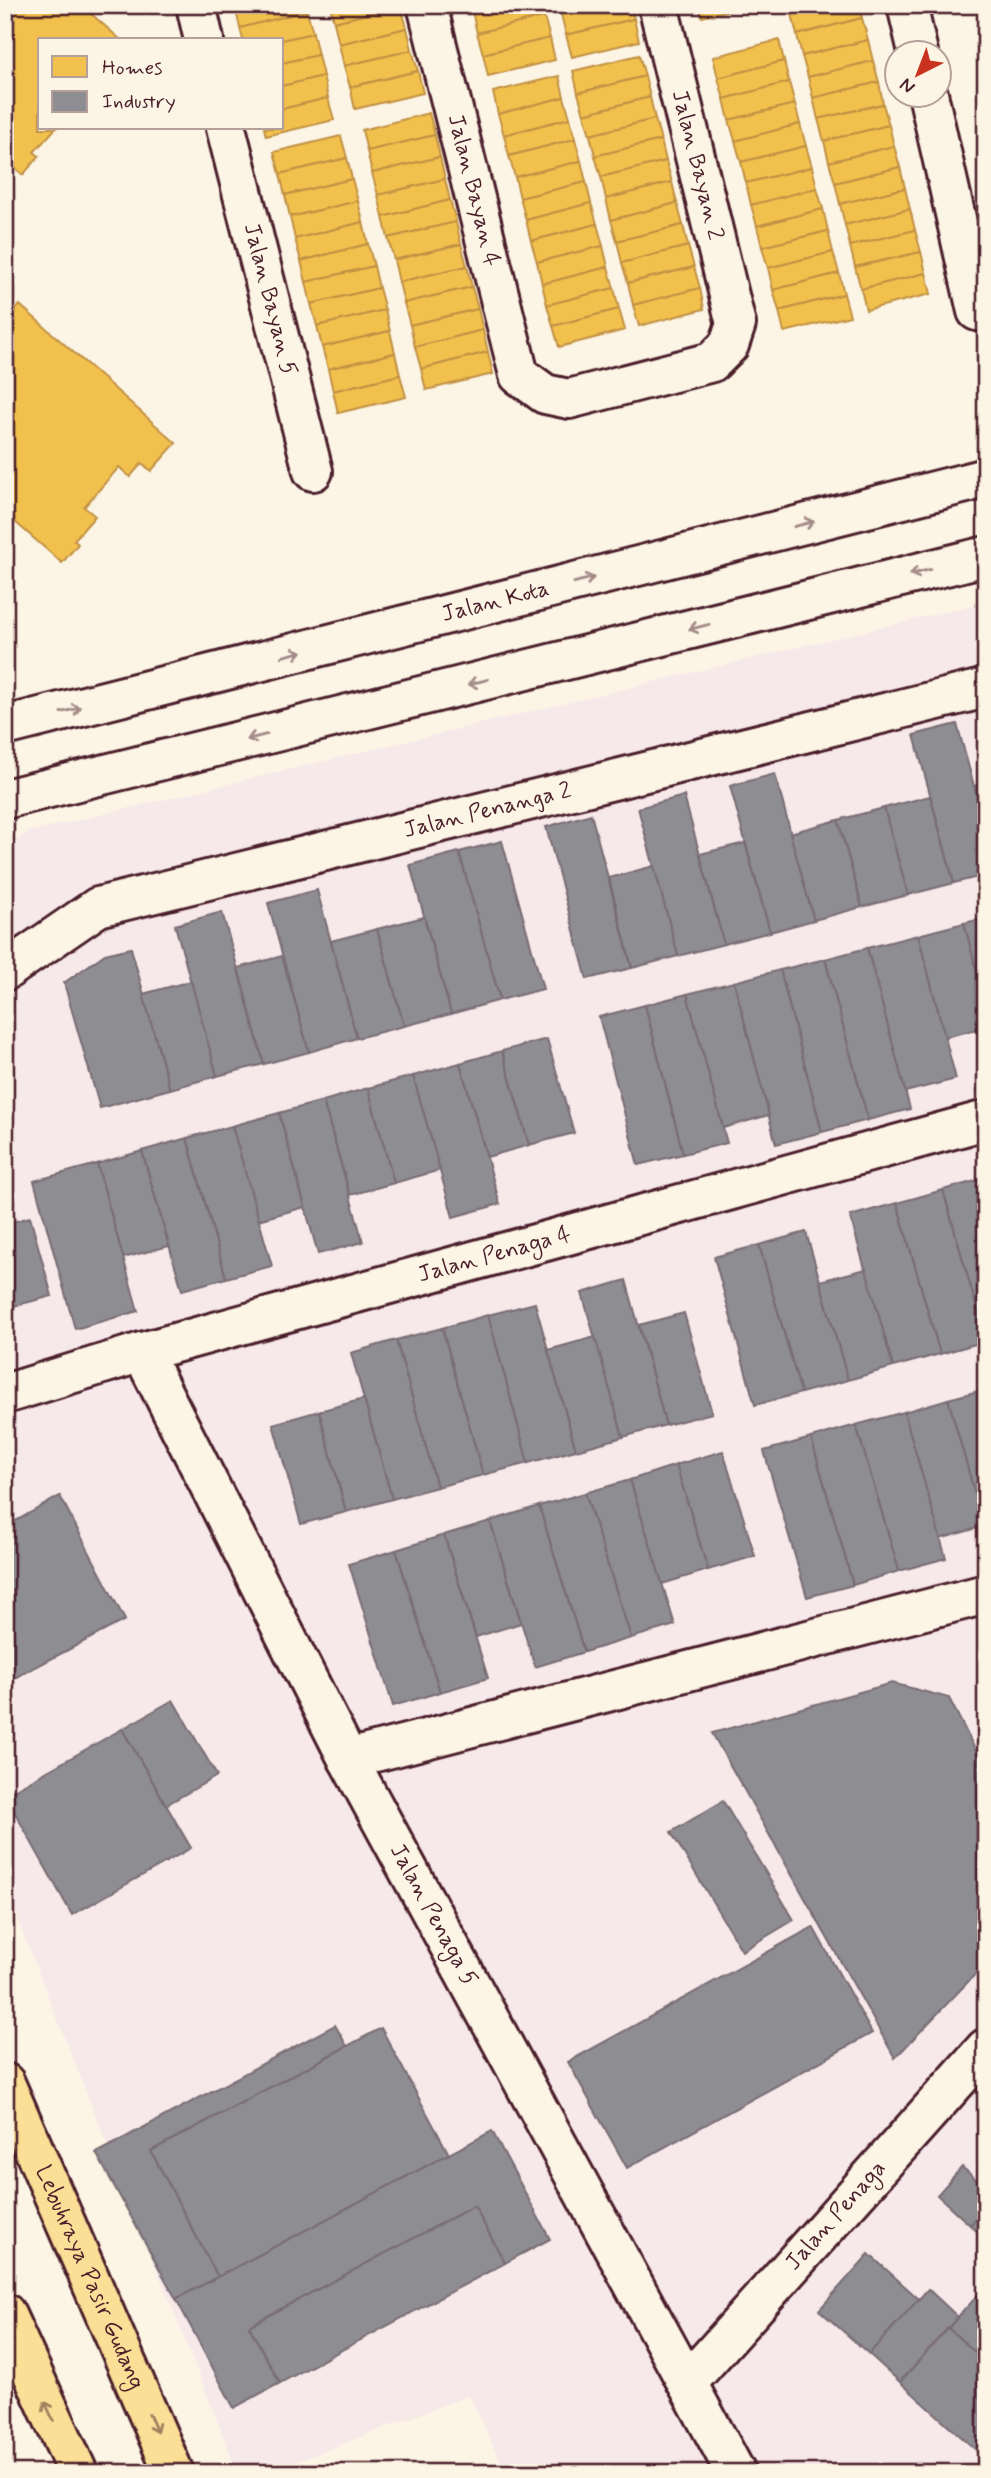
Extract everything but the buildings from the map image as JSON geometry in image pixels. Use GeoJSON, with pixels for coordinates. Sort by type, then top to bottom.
{"type":"FeatureCollection","features":[{"type":"Feature","properties":{"kind":"highway","name":"Lebuhraya Pasir Gudang"},"geometry":{"type":"LineString","coordinates":[[6,2084],[174,2473]]}},
{"type":"Feature","properties":{"kind":"highway"},"geometry":{"type":"LineString","coordinates":[[7,2319],[78,2473]]}},
{"type":"Feature","properties":{"kind":"street"},"geometry":{"type":"LineString","coordinates":[[195,5],[203,38]]}},
{"type":"Feature","properties":{"kind":"street","name":"Jalan Bayan 4"},"geometry":{"type":"LineString","coordinates":[[427,5],[519,375],[545,394],[569,399],[712,362],[729,345],[736,324]]}},
{"type":"Feature","properties":{"kind":"street","name":"Jalan Bayan 2"},"geometry":{"type":"LineString","coordinates":[[658,5],[736,324]]}},
{"type":"Feature","properties":{"kind":"street"},"geometry":{"type":"LineString","coordinates":[[907,5],[915,38]]}},
{"type":"Feature","properties":{"kind":"street"},"geometry":{"type":"LineString","coordinates":[[931,108],[977,312]]}},
{"type":"Feature","properties":{"kind":"street","name":"Jalan Bayan 5"},"geometry":{"type":"LineString","coordinates":[[227,130],[313,471]]}},
{"type":"Feature","properties":{"kind":"street"},"geometry":{"type":"LineString","coordinates":[[937,491],[986,452]]}},
{"type":"Feature","properties":{"kind":"street","name":"Jalan Kota"},"geometry":{"type":"LineString","coordinates":[[5,726],[986,478]]}},
{"type":"Feature","properties":{"kind":"street"},"geometry":{"type":"LineString","coordinates":[[5,799],[986,556]]}},
{"type":"Feature","properties":{"kind":"street","name":"Jalan Penanga 2"},"geometry":{"type":"LineString","coordinates":[[5,971],[98,907],[986,688]]}},
{"type":"Feature","properties":{"kind":"street","name":"Jalan Penaga 4"},"geometry":{"type":"LineString","coordinates":[[5,1394],[142,1352],[986,1120]]}},
{"type":"Feature","properties":{"kind":"street","name":"Jalan Penaga 5"},"geometry":{"type":"LineString","coordinates":[[142,1352],[348,1759],[736,2473]]}},
{"type":"Feature","properties":{"kind":"street"},"geometry":{"type":"LineString","coordinates":[[348,1759],[986,1594]]}},
{"type":"Feature","properties":{"kind":"street","name":"Jalan Penaga"},"geometry":{"type":"LineString","coordinates":[[687,2383],[986,2048]]}},
{"type":"Feature","properties":{"kind":"shaded area"},"geometry":{"type":"Polygon","coordinates":[[[986,602],[986,2473],[506,2473],[469,2395],[267,2473],[238,2473],[18,1921],[5,1878],[5,847],[29,832],[986,602]]]}}]}
